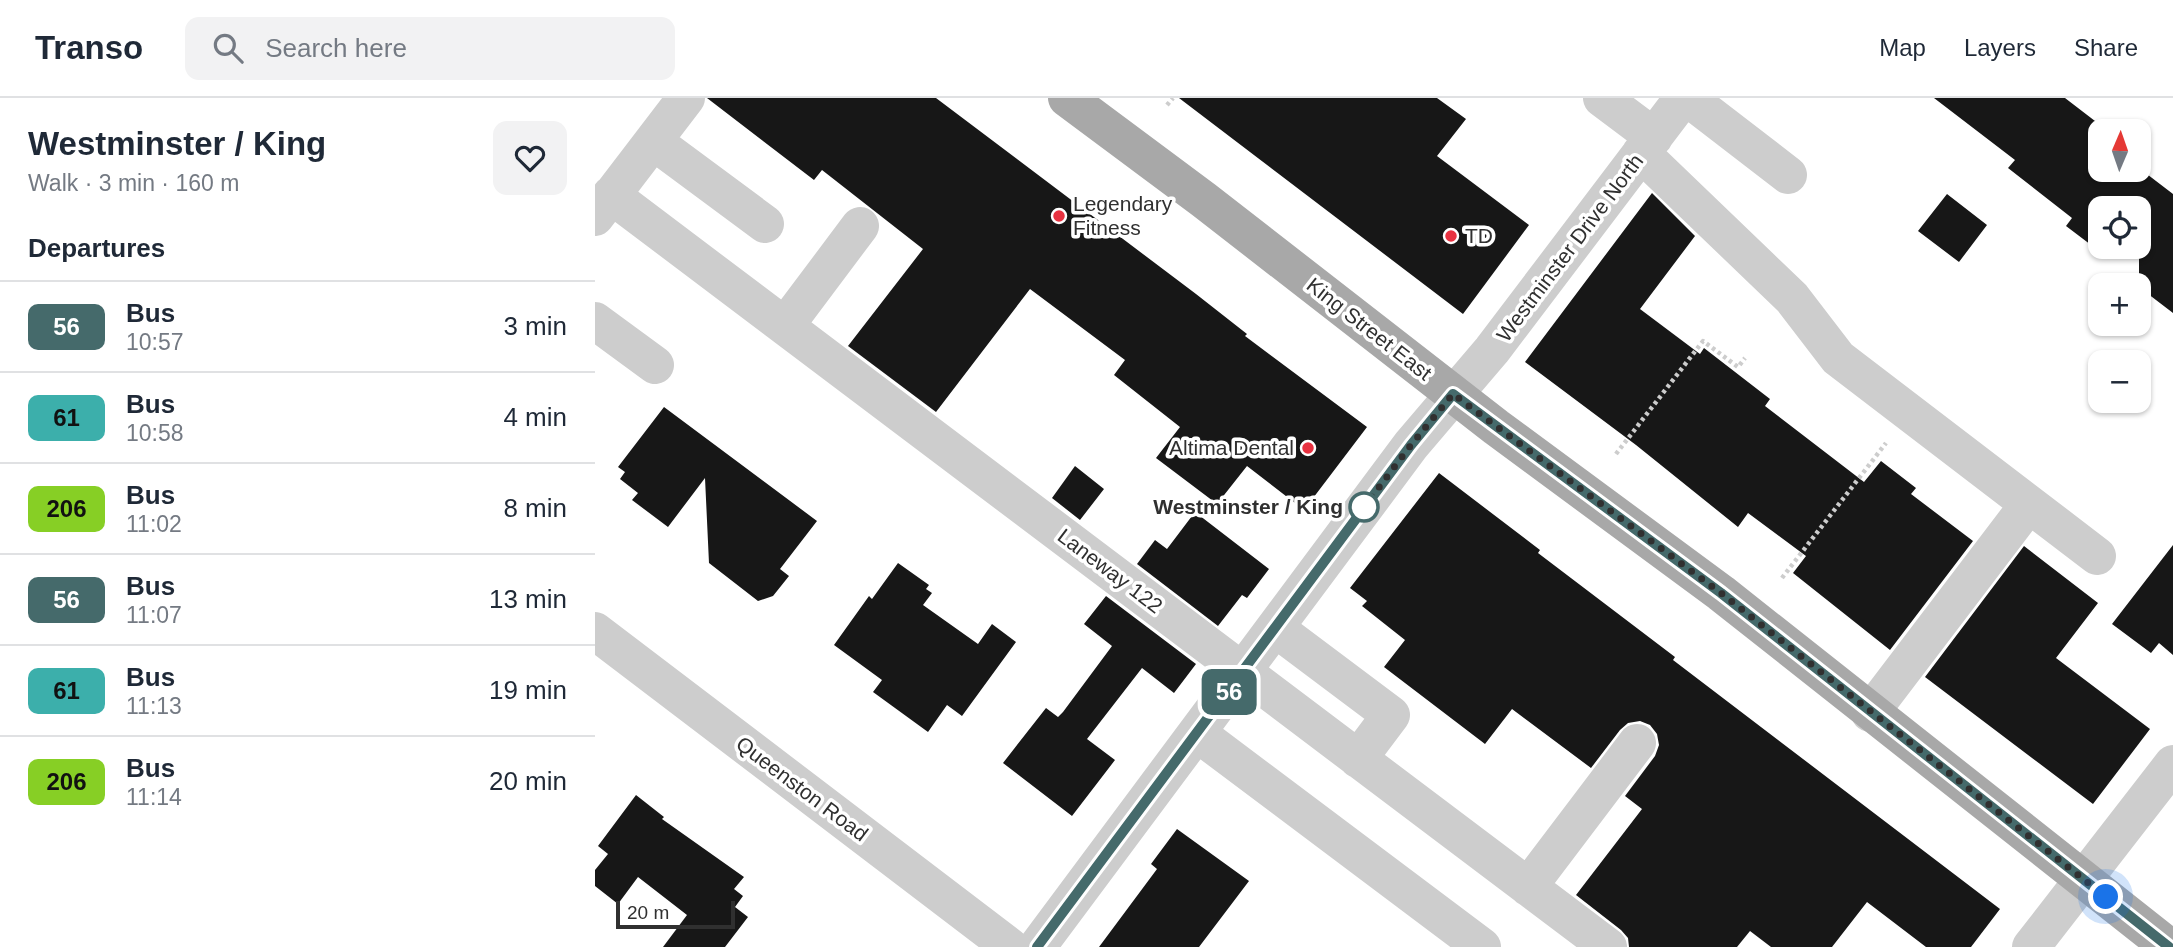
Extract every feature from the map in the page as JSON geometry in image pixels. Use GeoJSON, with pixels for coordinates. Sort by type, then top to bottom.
{"type":"FeatureCollection","features":[{"type":"Feature","properties":{"kind":"main road","name":"King Street East"},"geometry":{"type":"LineString","coordinates":[[1067,98],[1204,200],[1453,394],[1721,593],[2169,947]]}},
{"type":"Feature","properties":{"kind":"street"},"geometry":{"type":"LineString","coordinates":[[603,206],[686,98]]}},
{"type":"Feature","properties":{"kind":"street"},"geometry":{"type":"LineString","coordinates":[[1602,98],[1792,298],[1837,358],[2097,556]]}},
{"type":"Feature","properties":{"kind":"street"},"geometry":{"type":"LineString","coordinates":[[1686,98],[1788,175]]}},
{"type":"Feature","properties":{"kind":"street","name":"Westminster Drive North"},"geometry":{"type":"LineString","coordinates":[[1037,947],[1411,445],[1492,350],[1647,145],[1686,98]]}},
{"type":"Feature","properties":{"kind":"street"},"geometry":{"type":"LineString","coordinates":[[653,141],[765,224]]}},
{"type":"Feature","properties":{"kind":"street","name":"Laneway 122"},"geometry":{"type":"LineString","coordinates":[[603,206],[785,326],[1608,947]]}},
{"type":"Feature","properties":{"kind":"street"},"geometry":{"type":"LineString","coordinates":[[785,326],[860,226]]}},
{"type":"Feature","properties":{"kind":"street"},"geometry":{"type":"LineString","coordinates":[[595,321],[655,365]]}},
{"type":"Feature","properties":{"kind":"street"},"geometry":{"type":"LineString","coordinates":[[1870,713],[2029,504]]}},
{"type":"Feature","properties":{"kind":"street"},"geometry":{"type":"LineString","coordinates":[[1275,628],[1391,715],[1359,759]]}},
{"type":"Feature","properties":{"kind":"street","name":"Queenston Road"},"geometry":{"type":"LineString","coordinates":[[595,631],[1010,947]]}},
{"type":"Feature","properties":{"kind":"street"},"geometry":{"type":"LineString","coordinates":[[1197,733],[1482,947]]}},
{"type":"Feature","properties":{"kind":"street"},"geometry":{"type":"LineString","coordinates":[[1528,887],[1637,743]]}},
{"type":"Feature","properties":{"kind":"street"},"geometry":{"type":"LineString","coordinates":[[2031,947],[2085,881],[2173,764]]}},
{"type":"Feature","properties":{"kind":"path"},"geometry":{"type":"LineString","coordinates":[[1167,105],[1173,98]]}},
{"type":"Feature","properties":{"kind":"path"},"geometry":{"type":"LineString","coordinates":[[1616,454],[1703,341],[1738,367],[1745,358]]}},
{"type":"Feature","properties":{"kind":"path"},"geometry":{"type":"LineString","coordinates":[[1782,578],[1909,413]]}},
{"type":"Feature","properties":{"kind":"building"},"geometry":{"type":"Polygon","coordinates":[[[707,98],[936,98],[1367,427],[1304,510],[1247,466],[1217,504],[1156,458],[1180,427],[1114,375],[1125,360],[1030,289],[936,412],[848,346],[923,249],[822,170],[814,180],[707,98]]]}},
{"type":"Feature","properties":{"kind":"building"},"geometry":{"type":"Polygon","coordinates":[[[1179,98],[1437,98],[1466,119],[1437,156],[1529,225],[1463,314],[1179,98]]]}},
{"type":"Feature","properties":{"kind":"building"},"geometry":{"type":"Polygon","coordinates":[[[1934,98],[2065,98],[2092,119],[2088,119],[2088,182],[2151,182],[2151,177],[2173,194],[2173,313],[2151,296],[2151,273],[2139,273],[2139,259],[2151,259],[2151,196],[2088,196],[2088,243],[2066,226],[2072,218],[2008,168],[2015,160],[1934,98]]]}},
{"type":"Feature","properties":{"kind":"building"},"geometry":{"type":"Polygon","coordinates":[[[1652,193],[1695,236],[1640,309],[1700,354],[1704,348],[1770,399],[1765,406],[1864,482],[1881,461],[1916,488],[1911,494],[1973,541],[1890,650],[1793,573],[1806,556],[1748,513],[1738,527],[1636,445],[1525,362],[1652,193]]]}},
{"type":"Feature","properties":{"kind":"building"},"geometry":{"type":"Polygon","coordinates":[[[1947,194],[1987,225],[1959,262],[1918,231],[1947,194]]]}},
{"type":"Feature","properties":{"kind":"building"},"geometry":{"type":"Polygon","coordinates":[[[664,407],[817,521],[780,569],[789,576],[773,596],[758,601],[709,563],[705,478],[668,527],[632,500],[638,493],[620,479],[625,472],[618,467],[664,407]]]}},
{"type":"Feature","properties":{"kind":"building"},"geometry":{"type":"Polygon","coordinates":[[[1075,466],[1104,489],[1080,520],[1052,498],[1075,466]]]}},
{"type":"Feature","properties":{"kind":"building"},"geometry":{"type":"Polygon","coordinates":[[[1439,473],[1540,550],[1538,553],[1675,657],[1673,660],[2000,909],[1971,947],[1926,947],[1867,902],[1832,947],[1771,947],[1750,931],[1737,947],[1629,947],[1628,938],[1621,930],[1576,895],[1642,809],[1625,796],[1655,756],[1659,745],[1657,734],[1650,725],[1640,721],[1628,723],[1591,768],[1512,709],[1485,744],[1384,667],[1405,640],[1362,606],[1367,601],[1350,588],[1439,473]]]}},
{"type":"Feature","properties":{"kind":"building"},"geometry":{"type":"Polygon","coordinates":[[[1195,512],[1269,569],[1247,598],[1242,595],[1218,626],[1137,564],[1155,540],[1167,549],[1195,512]]]}},
{"type":"Feature","properties":{"kind":"building"},"geometry":{"type":"Polygon","coordinates":[[[2173,545],[2173,655],[2159,643],[2151,653],[2112,624],[2173,545]]]}},
{"type":"Feature","properties":{"kind":"building"},"geometry":{"type":"Polygon","coordinates":[[[2024,546],[2098,603],[2056,658],[2150,729],[2093,804],[1925,677],[2024,546]]]}},
{"type":"Feature","properties":{"kind":"building"},"geometry":{"type":"Polygon","coordinates":[[[898,563],[929,585],[926,589],[932,593],[923,605],[978,644],[992,624],[1016,642],[962,716],[947,705],[928,732],[873,692],[882,680],[834,645],[869,596],[872,599],[898,563]]]}},
{"type":"Feature","properties":{"kind":"building"},"geometry":{"type":"Polygon","coordinates":[[[1106,596],[1196,664],[1174,693],[1142,668],[1087,739],[1115,760],[1072,816],[1003,763],[1046,708],[1058,717],[1063,712],[1112,646],[1084,624],[1106,596]]]}},
{"type":"Feature","properties":{"kind":"building"},"geometry":{"type":"Polygon","coordinates":[[[636,795],[664,817],[662,819],[744,877],[734,889],[743,896],[735,907],[748,917],[725,947],[663,947],[687,915],[638,877],[618,904],[595,886],[595,870],[608,854],[598,846],[636,795]]]}},
{"type":"Feature","properties":{"kind":"building"},"geometry":{"type":"Polygon","coordinates":[[[1177,829],[1249,881],[1199,947],[1099,947],[1157,869],[1151,864],[1177,829]]]}},
{"type":"Feature","properties":{"kind":"bus line","name":"56"},"geometry":{"type":"LineString","coordinates":[[1037,947],[1411,445],[1453,394],[1721,593],[2169,947]]}},
{"type":"Feature","properties":{"kind":"place","name":"Legendary Fitness"},"geometry":{"type":"Point","coordinates":[1059,216]}},
{"type":"Feature","properties":{"kind":"place","name":"TD"},"geometry":{"type":"Point","coordinates":[1451,236]}},
{"type":"Feature","properties":{"kind":"place","name":"Altima Dental"},"geometry":{"type":"Point","coordinates":[1308,448]}},
{"type":"Feature","properties":{"kind":"place","name":"Westminster / King"},"geometry":{"type":"Point","coordinates":[1364,507]}},
{"type":"Feature","properties":{"kind":"route"},"geometry":{"type":"LineString","coordinates":[[1364,507],[1453,394],[1721,593],[2106,897]]}}]}
